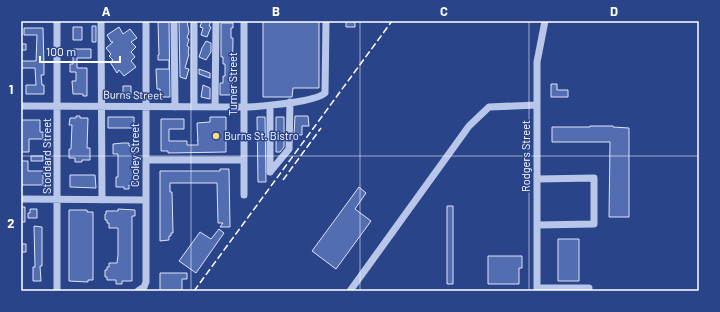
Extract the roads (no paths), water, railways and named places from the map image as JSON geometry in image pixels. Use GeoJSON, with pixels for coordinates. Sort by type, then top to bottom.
{"type":"FeatureCollection","features":[{"type":"Feature","properties":{"kind":"street","name":"Stoddard Street"},"geometry":{"type":"LineString","coordinates":[[57,21],[58,291]]}},
{"type":"Feature","properties":{"kind":"street"},"geometry":{"type":"LineString","coordinates":[[101,21],[102,200]]}},
{"type":"Feature","properties":{"kind":"street","name":"Cooley Street"},"geometry":{"type":"LineString","coordinates":[[142,290],[146,282],[146,21]]}},
{"type":"Feature","properties":{"kind":"street"},"geometry":{"type":"LineString","coordinates":[[174,21],[175,107]]}},
{"type":"Feature","properties":{"kind":"street"},"geometry":{"type":"LineString","coordinates":[[194,21],[194,107]]}},
{"type":"Feature","properties":{"kind":"street"},"geometry":{"type":"LineString","coordinates":[[215,107],[216,21]]}},
{"type":"Feature","properties":{"kind":"street","name":"Turner Street"},"geometry":{"type":"LineString","coordinates":[[244,21],[244,195]]}},
{"type":"Feature","properties":{"kind":"street","name":"Burns Street"},"geometry":{"type":"LineString","coordinates":[[21,106],[244,107],[270,106],[309,99],[325,93],[326,21]]}},
{"type":"Feature","properties":{"kind":"street","name":"Rodgers Street"},"geometry":{"type":"LineString","coordinates":[[537,289],[537,62],[546,21]]}},
{"type":"Feature","properties":{"kind":"street"},"geometry":{"type":"LineString","coordinates":[[270,106],[270,172],[289,149],[290,102]]}},
{"type":"Feature","properties":{"kind":"street"},"geometry":{"type":"LineString","coordinates":[[350,291],[469,126],[489,107],[537,105]]}},
{"type":"Feature","properties":{"kind":"street"},"geometry":{"type":"LineString","coordinates":[[147,160],[244,160]]}},
{"type":"Feature","properties":{"kind":"street"},"geometry":{"type":"LineString","coordinates":[[537,179],[594,178],[594,224],[537,225]]}},
{"type":"Feature","properties":{"kind":"street"},"geometry":{"type":"LineString","coordinates":[[21,199],[146,200]]}},
{"type":"Feature","properties":{"kind":"street"},"geometry":{"type":"LineString","coordinates":[[537,289],[588,288]]}},
{"type":"Feature","properties":{"kind":"railway"},"geometry":{"type":"LineString","coordinates":[[194,291],[392,21]]}},
{"type":"Feature","properties":{"kind":"railway"},"geometry":{"type":"LineString","coordinates":[[283,180],[321,128]]}},
{"type":"Feature","properties":{"kind":"place","name":"Burns St. Bistro"},"geometry":{"type":"Point","coordinates":[216,136]}}]}
